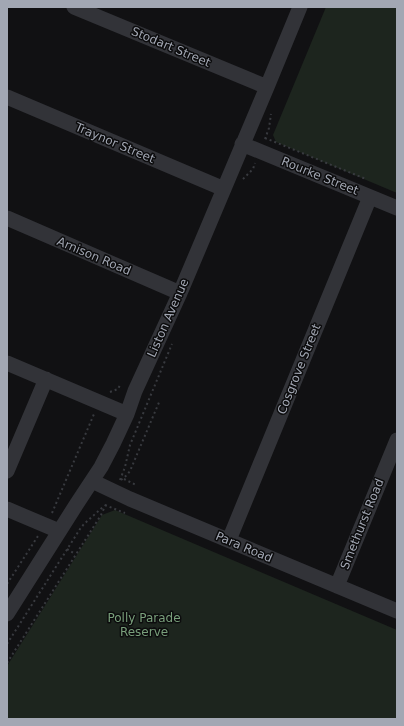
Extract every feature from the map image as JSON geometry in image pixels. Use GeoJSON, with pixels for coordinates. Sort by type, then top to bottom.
{"type":"FeatureCollection","features":[{"type":"Feature","properties":{"kind":"street","name":"Stodart Street"},"geometry":{"type":"LineString","coordinates":[[74,7],[267,87]]}},
{"type":"Feature","properties":{"kind":"street","name":"Liston Avenue"},"geometry":{"type":"LineString","coordinates":[[7,614],[107,457],[127,414],[135,391],[180,293],[300,7]]}},
{"type":"Feature","properties":{"kind":"street","name":"Traynor Street"},"geometry":{"type":"LineString","coordinates":[[7,97],[224,189]]}},
{"type":"Feature","properties":{"kind":"street","name":"Rourke Street"},"geometry":{"type":"LineString","coordinates":[[242,144],[397,208]]}},
{"type":"Feature","properties":{"kind":"street","name":"Cosgrove Street"},"geometry":{"type":"LineString","coordinates":[[229,540],[370,197]]}},
{"type":"Feature","properties":{"kind":"street","name":"Arnison Road"},"geometry":{"type":"LineString","coordinates":[[7,218],[180,293]]}},
{"type":"Feature","properties":{"kind":"street"},"geometry":{"type":"LineString","coordinates":[[7,363],[127,414]]}},
{"type":"Feature","properties":{"kind":"street"},"geometry":{"type":"LineString","coordinates":[[7,472],[46,379]]}},
{"type":"Feature","properties":{"kind":"street","name":"Smethurst Road"},"geometry":{"type":"LineString","coordinates":[[337,586],[397,440]]}},
{"type":"Feature","properties":{"kind":"street","name":"Para Road"},"geometry":{"type":"LineString","coordinates":[[92,481],[130,500],[397,611]]}},
{"type":"Feature","properties":{"kind":"street"},"geometry":{"type":"LineString","coordinates":[[7,509],[59,532]]}},
{"type":"Feature","properties":{"kind":"path"},"geometry":{"type":"LineString","coordinates":[[265,138],[368,180]]}},
{"type":"Feature","properties":{"kind":"path"},"geometry":{"type":"LineString","coordinates":[[120,481],[130,471],[160,400]]}},
{"type":"Feature","properties":{"kind":"path"},"geometry":{"type":"LineString","coordinates":[[52,513],[94,413]]}},
{"type":"Feature","properties":{"kind":"path"},"geometry":{"type":"LineString","coordinates":[[122,478],[136,485]]}},
{"type":"Feature","properties":{"kind":"path"},"geometry":{"type":"LineString","coordinates":[[105,505],[125,513]]}},
{"type":"Feature","properties":{"kind":"path"},"geometry":{"type":"LineString","coordinates":[[7,644],[80,529],[105,505]]}},
{"type":"Feature","properties":{"kind":"path"},"geometry":{"type":"LineString","coordinates":[[7,662],[96,522],[105,505]]}},
{"type":"Feature","properties":{"kind":"path"},"geometry":{"type":"LineString","coordinates":[[7,584],[38,536]]}},
{"type":"Feature","properties":{"kind":"green space"},"geometry":{"type":"Polygon","coordinates":[[[326,7],[397,7],[397,193],[276,142],[273,135],[326,7]]]}},
{"type":"Feature","properties":{"kind":"green space","name":"Polly Parade Reserve"},"geometry":{"type":"Polygon","coordinates":[[[115,510],[397,630],[397,719],[7,719],[7,666],[102,515],[115,510]]]}}]}
